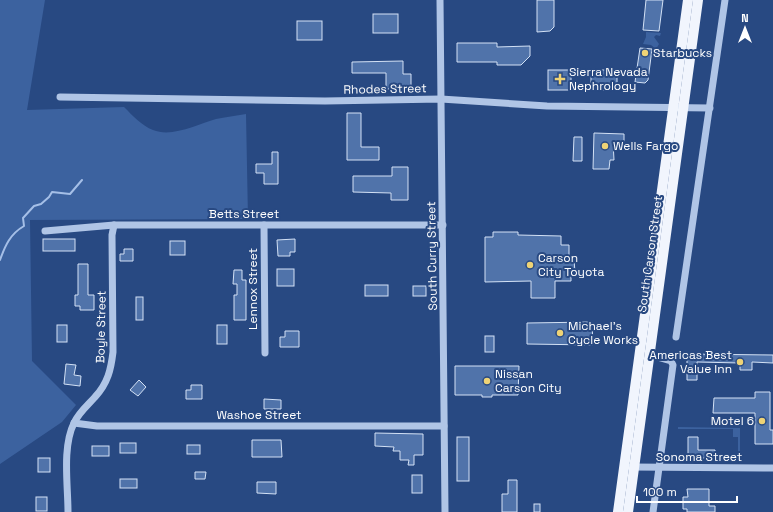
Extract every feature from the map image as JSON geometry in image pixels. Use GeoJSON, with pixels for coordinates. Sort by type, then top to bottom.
{"type":"FeatureCollection","features":[{"type":"Feature","properties":{"kind":"main road","name":"South Carson Street"},"geometry":{"type":"LineString","coordinates":[[645,353],[672,107],[688,0]]}},
{"type":"Feature","properties":{"kind":"main road","name":"South Carson Street"},"geometry":{"type":"LineString","coordinates":[[618,512],[629,467],[645,353],[684,107],[698,0]]}},
{"type":"Feature","properties":{"kind":"main road","name":"South Carson Street"},"geometry":{"type":"LineString","coordinates":[[628,512],[629,467]]}},
{"type":"Feature","properties":{"kind":"street","name":"South Curry Street"},"geometry":{"type":"LineString","coordinates":[[440,0],[445,512]]}},
{"type":"Feature","properties":{"kind":"street"},"geometry":{"type":"LineString","coordinates":[[676,337],[725,0]]}},
{"type":"Feature","properties":{"kind":"street","name":"Rhodes Street"},"geometry":{"type":"LineString","coordinates":[[60,97],[325,101],[441,99],[547,106],[710,108]]}},
{"type":"Feature","properties":{"kind":"street","name":"Betts Street"},"geometry":{"type":"LineString","coordinates":[[45,231],[114,225],[443,225]]}},
{"type":"Feature","properties":{"kind":"street","name":"Boyle Street"},"geometry":{"type":"LineString","coordinates":[[68,512],[68,446],[74,422],[86,406],[102,389],[112,367],[112,235],[114,225]]}},
{"type":"Feature","properties":{"kind":"street","name":"Lennox Street"},"geometry":{"type":"LineString","coordinates":[[264,225],[265,353]]}},
{"type":"Feature","properties":{"kind":"street"},"geometry":{"type":"LineString","coordinates":[[645,353],[671,361],[673,365],[653,512]]}},
{"type":"Feature","properties":{"kind":"street","name":"Washoe Street"},"geometry":{"type":"LineString","coordinates":[[74,422],[97,426],[444,426]]}},
{"type":"Feature","properties":{"kind":"street","name":"Sonoma Street"},"geometry":{"type":"LineString","coordinates":[[629,467],[773,468]]}},
{"type":"Feature","properties":{"kind":"shaded area"},"geometry":{"type":"Polygon","coordinates":[[[0,0],[45,0],[27,110],[124,107],[145,126],[160,132],[177,131],[216,119],[246,114],[248,219],[30,220],[32,361],[76,405],[62,422],[0,464],[0,0]]]}},
{"type":"Feature","properties":{"kind":"shaded area"},"geometry":{"type":"Polygon","coordinates":[[[646,32],[661,33],[660,36],[656,35],[654,37],[659,44],[656,49],[651,45],[643,44],[646,37],[646,32]]]}},
{"type":"Feature","properties":{"kind":"shaded area"},"geometry":{"type":"Polygon","coordinates":[[[678,427],[740,428],[740,456],[738,456],[738,437],[733,437],[733,429],[678,429],[678,427]]]}},
{"type":"Feature","properties":{"kind":"building"},"geometry":{"type":"Polygon","coordinates":[[[537,0],[554,0],[554,27],[550,31],[537,32],[537,0]]]}},
{"type":"Feature","properties":{"kind":"building"},"geometry":{"type":"Polygon","coordinates":[[[646,0],[663,0],[659,31],[643,30],[646,0]]]}},
{"type":"Feature","properties":{"kind":"building"},"geometry":{"type":"Polygon","coordinates":[[[373,14],[398,14],[398,33],[373,33],[373,14]]]}},
{"type":"Feature","properties":{"kind":"building"},"geometry":{"type":"Polygon","coordinates":[[[297,21],[322,21],[322,40],[297,40],[297,21]]]}},
{"type":"Feature","properties":{"kind":"building"},"geometry":{"type":"Polygon","coordinates":[[[457,43],[497,43],[497,47],[530,46],[530,56],[521,65],[497,65],[497,62],[457,62],[457,43]]]}},
{"type":"Feature","properties":{"kind":"building"},"geometry":{"type":"Polygon","coordinates":[[[640,48],[652,49],[648,80],[645,83],[635,82],[640,48]]]}},
{"type":"Feature","properties":{"kind":"building"},"geometry":{"type":"Polygon","coordinates":[[[403,61],[403,74],[411,74],[411,89],[386,89],[386,73],[352,73],[352,62],[403,61]]]}},
{"type":"Feature","properties":{"kind":"building"},"geometry":{"type":"Polygon","coordinates":[[[548,70],[571,70],[571,90],[548,90],[548,70]]]}},
{"type":"Feature","properties":{"kind":"building"},"geometry":{"type":"Polygon","coordinates":[[[591,70],[617,70],[617,90],[591,90],[591,70]]]}},
{"type":"Feature","properties":{"kind":"building"},"geometry":{"type":"Polygon","coordinates":[[[347,113],[361,113],[361,147],[379,147],[379,160],[347,160],[347,113]]]}},
{"type":"Feature","properties":{"kind":"building"},"geometry":{"type":"Polygon","coordinates":[[[594,133],[624,134],[624,142],[613,142],[614,160],[610,160],[609,169],[593,169],[594,133]]]}},
{"type":"Feature","properties":{"kind":"building"},"geometry":{"type":"Polygon","coordinates":[[[574,137],[582,137],[582,161],[573,161],[574,137]]]}},
{"type":"Feature","properties":{"kind":"building"},"geometry":{"type":"Polygon","coordinates":[[[272,152],[278,152],[278,184],[264,184],[264,173],[256,173],[256,164],[272,164],[272,152]]]}},
{"type":"Feature","properties":{"kind":"building"},"geometry":{"type":"Polygon","coordinates":[[[392,167],[408,167],[408,200],[391,200],[391,193],[353,192],[353,176],[392,176],[392,167]]]}},
{"type":"Feature","properties":{"kind":"building","name":"Carson City Toyota"},"geometry":{"type":"Polygon","coordinates":[[[493,232],[518,232],[518,235],[561,236],[561,245],[569,245],[569,258],[573,256],[574,260],[575,272],[571,272],[571,281],[555,281],[555,298],[531,298],[531,281],[485,282],[485,237],[493,237],[493,232]]]}},
{"type":"Feature","properties":{"kind":"building"},"geometry":{"type":"Polygon","coordinates":[[[43,239],[75,239],[75,251],[43,251],[43,239]]]}},
{"type":"Feature","properties":{"kind":"building"},"geometry":{"type":"Polygon","coordinates":[[[295,239],[295,252],[290,252],[290,256],[278,256],[277,240],[295,239]]]}},
{"type":"Feature","properties":{"kind":"building"},"geometry":{"type":"Polygon","coordinates":[[[170,241],[185,241],[185,255],[170,255],[170,241]]]}},
{"type":"Feature","properties":{"kind":"building"},"geometry":{"type":"Polygon","coordinates":[[[124,249],[133,249],[133,261],[120,261],[120,254],[124,254],[124,249]]]}},
{"type":"Feature","properties":{"kind":"building"},"geometry":{"type":"Polygon","coordinates":[[[78,264],[88,264],[88,295],[94,295],[94,310],[80,310],[80,306],[75,306],[75,295],[78,295],[78,264]]]}},
{"type":"Feature","properties":{"kind":"building"},"geometry":{"type":"Polygon","coordinates":[[[277,269],[294,269],[294,286],[277,286],[277,269]]]}},
{"type":"Feature","properties":{"kind":"building"},"geometry":{"type":"Polygon","coordinates":[[[234,270],[242,270],[242,280],[246,280],[246,320],[234,320],[234,295],[237,295],[237,284],[233,284],[234,270]]]}},
{"type":"Feature","properties":{"kind":"building"},"geometry":{"type":"Polygon","coordinates":[[[365,285],[388,285],[388,296],[365,296],[365,285]]]}},
{"type":"Feature","properties":{"kind":"building"},"geometry":{"type":"Polygon","coordinates":[[[413,286],[426,286],[426,296],[413,296],[413,286]]]}},
{"type":"Feature","properties":{"kind":"building"},"geometry":{"type":"Polygon","coordinates":[[[136,297],[143,297],[143,320],[136,320],[136,297]]]}},
{"type":"Feature","properties":{"kind":"building","name":"Michael's Cycle Works"},"geometry":{"type":"Polygon","coordinates":[[[592,322],[593,345],[527,344],[527,323],[592,322]]]}},
{"type":"Feature","properties":{"kind":"building"},"geometry":{"type":"Polygon","coordinates":[[[57,325],[67,325],[67,342],[57,342],[57,325]]]}},
{"type":"Feature","properties":{"kind":"building"},"geometry":{"type":"Polygon","coordinates":[[[217,325],[227,325],[227,344],[217,344],[217,325]]]}},
{"type":"Feature","properties":{"kind":"building"},"geometry":{"type":"Polygon","coordinates":[[[285,331],[299,331],[299,347],[280,347],[280,337],[285,337],[285,331]]]}},
{"type":"Feature","properties":{"kind":"building"},"geometry":{"type":"Polygon","coordinates":[[[485,336],[494,336],[494,352],[485,352],[485,336]]]}},
{"type":"Feature","properties":{"kind":"building","name":"Americas Best Value Inn"},"geometry":{"type":"Polygon","coordinates":[[[687,354],[773,355],[773,363],[752,362],[752,370],[740,370],[740,363],[697,362],[697,380],[687,380],[687,354]]]}},
{"type":"Feature","properties":{"kind":"building"},"geometry":{"type":"Polygon","coordinates":[[[66,364],[76,365],[74,375],[81,376],[80,386],[64,384],[66,364]]]}},
{"type":"Feature","properties":{"kind":"building","name":"Nissan Carson City"},"geometry":{"type":"Polygon","coordinates":[[[455,366],[519,366],[518,395],[492,395],[492,397],[482,397],[482,395],[455,395],[455,366]]]}},
{"type":"Feature","properties":{"kind":"building"},"geometry":{"type":"Polygon","coordinates":[[[139,380],[146,387],[138,396],[130,390],[139,380]]]}},
{"type":"Feature","properties":{"kind":"building"},"geometry":{"type":"Polygon","coordinates":[[[191,385],[202,385],[202,399],[186,399],[186,390],[191,390],[191,385]]]}},
{"type":"Feature","properties":{"kind":"building","name":"Motel 6"},"geometry":{"type":"Polygon","coordinates":[[[755,392],[770,392],[770,430],[773,430],[773,444],[755,444],[755,413],[713,413],[714,398],[755,398],[755,392]]]}},
{"type":"Feature","properties":{"kind":"building"},"geometry":{"type":"Polygon","coordinates":[[[264,399],[281,400],[281,409],[264,409],[264,399]]]}},
{"type":"Feature","properties":{"kind":"building"},"geometry":{"type":"Polygon","coordinates":[[[375,433],[423,434],[423,455],[414,455],[414,465],[408,465],[409,460],[400,460],[400,451],[393,451],[394,447],[375,446],[375,433]]]}},
{"type":"Feature","properties":{"kind":"building"},"geometry":{"type":"Polygon","coordinates":[[[457,437],[469,437],[469,481],[457,481],[457,437]]]}},
{"type":"Feature","properties":{"kind":"building"},"geometry":{"type":"Polygon","coordinates":[[[688,437],[698,437],[698,450],[715,450],[715,458],[688,458],[688,437]]]}},
{"type":"Feature","properties":{"kind":"building"},"geometry":{"type":"Polygon","coordinates":[[[252,440],[281,440],[282,457],[252,457],[252,440]]]}},
{"type":"Feature","properties":{"kind":"building"},"geometry":{"type":"Polygon","coordinates":[[[120,443],[136,443],[136,453],[120,453],[120,443]]]}},
{"type":"Feature","properties":{"kind":"building"},"geometry":{"type":"Polygon","coordinates":[[[187,445],[200,445],[200,454],[187,454],[187,445]]]}},
{"type":"Feature","properties":{"kind":"building"},"geometry":{"type":"Polygon","coordinates":[[[92,446],[109,446],[109,456],[92,456],[92,446]]]}},
{"type":"Feature","properties":{"kind":"building"},"geometry":{"type":"Polygon","coordinates":[[[38,458],[50,458],[50,472],[38,472],[38,458]]]}},
{"type":"Feature","properties":{"kind":"building"},"geometry":{"type":"Polygon","coordinates":[[[195,472],[206,472],[205,479],[195,479],[195,472]]]}},
{"type":"Feature","properties":{"kind":"building"},"geometry":{"type":"Polygon","coordinates":[[[412,475],[422,475],[422,493],[412,493],[412,475]]]}},
{"type":"Feature","properties":{"kind":"building"},"geometry":{"type":"Polygon","coordinates":[[[120,479],[137,479],[137,488],[120,488],[120,479]]]}},
{"type":"Feature","properties":{"kind":"building"},"geometry":{"type":"Polygon","coordinates":[[[508,480],[517,480],[517,512],[502,512],[502,494],[508,494],[508,480]]]}},
{"type":"Feature","properties":{"kind":"building"},"geometry":{"type":"Polygon","coordinates":[[[257,482],[276,482],[276,494],[257,493],[257,482]]]}},
{"type":"Feature","properties":{"kind":"building"},"geometry":{"type":"Polygon","coordinates":[[[687,489],[709,489],[709,506],[715,506],[715,512],[687,512],[687,509],[683,509],[683,497],[688,497],[687,489]]]}},
{"type":"Feature","properties":{"kind":"building"},"geometry":{"type":"Polygon","coordinates":[[[36,497],[47,497],[47,511],[36,511],[36,497]]]}},
{"type":"Feature","properties":{"kind":"building"},"geometry":{"type":"Polygon","coordinates":[[[534,504],[540,504],[540,512],[534,512],[534,504]]]}},
{"type":"Feature","properties":{"kind":"waterway"},"geometry":{"type":"LineString","coordinates":[[0,260],[9,241],[15,233],[24,226],[23,218],[34,206],[41,204],[52,192],[70,194],[82,180]]}},
{"type":"Feature","properties":{"kind":"place","name":"Starbucks"},"geometry":{"type":"Point","coordinates":[645,53]}},
{"type":"Feature","properties":{"kind":"place","name":"Sierra Nevada Nephrology"},"geometry":{"type":"Point","coordinates":[560,79]}},
{"type":"Feature","properties":{"kind":"place","name":"Wells Fargo"},"geometry":{"type":"Point","coordinates":[605,146]}},
{"type":"Feature","properties":{"kind":"place","name":"Carson City Toyota"},"geometry":{"type":"Point","coordinates":[530,265]}},
{"type":"Feature","properties":{"kind":"place","name":"Michael's Cycle Works"},"geometry":{"type":"Point","coordinates":[560,333]}},
{"type":"Feature","properties":{"kind":"place","name":"Americas Best Value Inn"},"geometry":{"type":"Point","coordinates":[740,362]}},
{"type":"Feature","properties":{"kind":"place","name":"Nissan Carson City"},"geometry":{"type":"Point","coordinates":[487,381]}},
{"type":"Feature","properties":{"kind":"place","name":"Motel 6"},"geometry":{"type":"Point","coordinates":[762,421]}}]}
